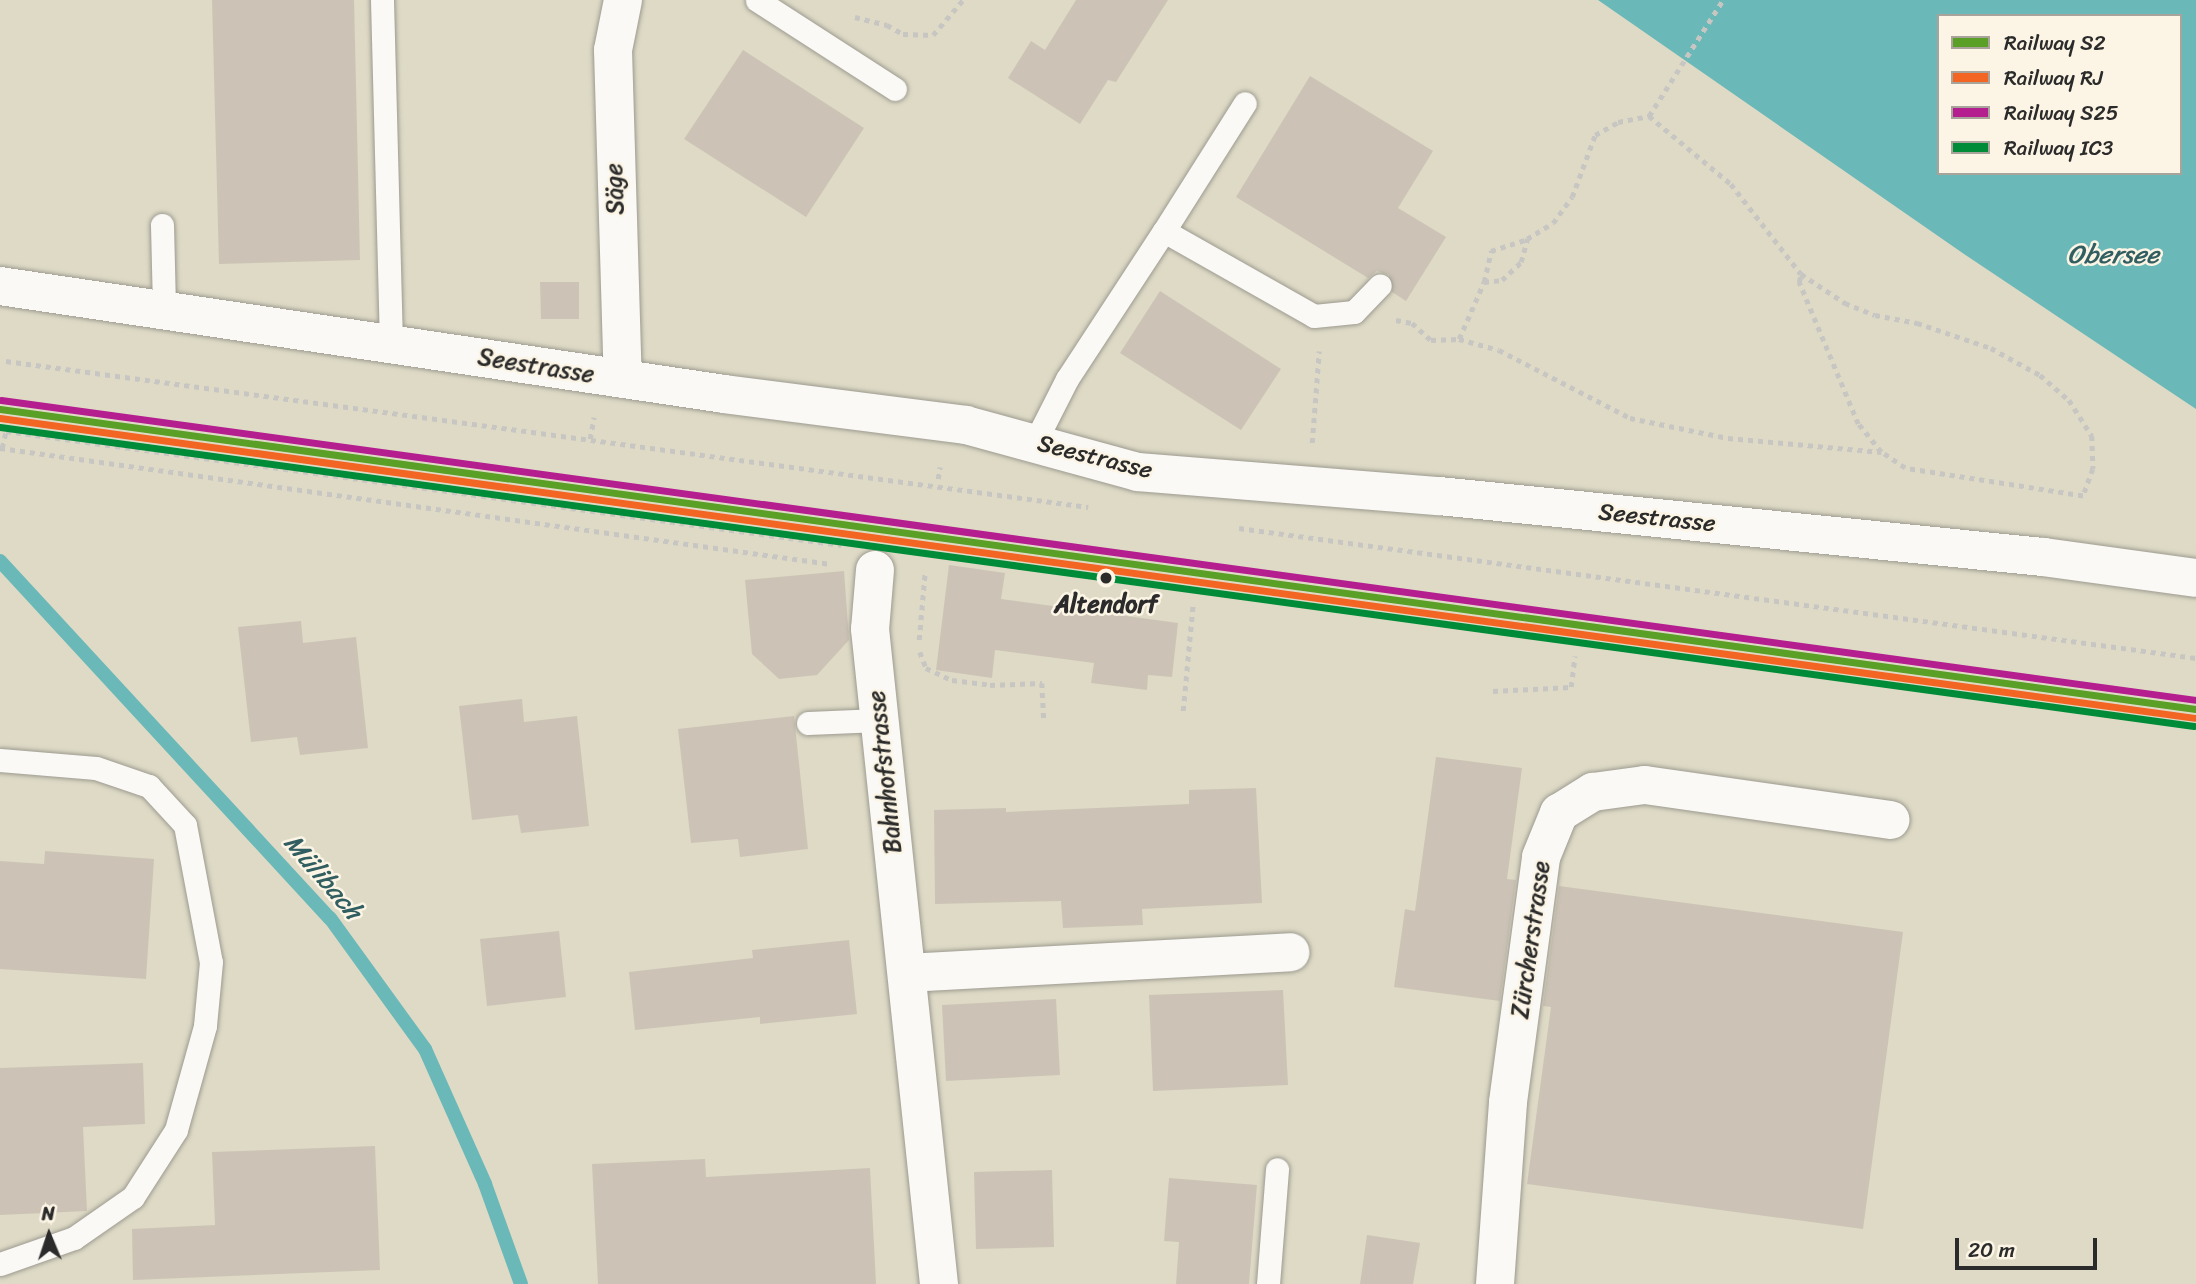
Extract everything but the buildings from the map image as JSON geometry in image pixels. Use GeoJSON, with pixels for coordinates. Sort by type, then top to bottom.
{"type":"FeatureCollection","features":[{"type":"Feature","properties":{"kind":"street","name":"Säge"},"geometry":{"type":"LineString","coordinates":[[622,0],[613,50],[613,101],[623,379]]}},
{"type":"Feature","properties":{"kind":"street","name":"Seestrasse"},"geometry":{"type":"LineString","coordinates":[[0,286],[623,379],[966,425],[1138,472],[1439,496],[2043,557],[2196,578]]}},
{"type":"Feature","properties":{"kind":"street","name":"Bahnhofstrasse"},"geometry":{"type":"LineString","coordinates":[[874,570],[870,629],[939,1284]]}},
{"type":"Feature","properties":{"kind":"street","name":"Zürcherstrasse"},"geometry":{"type":"LineString","coordinates":[[1495,1284],[1508,1102],[1541,857],[1559,813],[1593,792],[1645,785],[1891,820]]}},
{"type":"Feature","properties":{"kind":"street"},"geometry":{"type":"LineString","coordinates":[[907,974],[1290,952]]}},
{"type":"Feature","properties":{"kind":"lane"},"geometry":{"type":"LineString","coordinates":[[382,0],[391,344]]}},
{"type":"Feature","properties":{"kind":"lane"},"geometry":{"type":"LineString","coordinates":[[757,0],[895,89]]}},
{"type":"Feature","properties":{"kind":"lane"},"geometry":{"type":"LineString","coordinates":[[1035,442],[1067,379],[1245,103]]}},
{"type":"Feature","properties":{"kind":"lane"},"geometry":{"type":"LineString","coordinates":[[162,225],[164,309]]}},
{"type":"Feature","properties":{"kind":"lane"},"geometry":{"type":"LineString","coordinates":[[1164,231],[1314,316],[1354,312],[1380,285]]}},
{"type":"Feature","properties":{"kind":"lane"},"geometry":{"type":"LineString","coordinates":[[808,723],[879,720]]}},
{"type":"Feature","properties":{"kind":"lane"},"geometry":{"type":"LineString","coordinates":[[0,760],[96,768],[149,786],[185,825],[211,962],[205,1026],[176,1130],[133,1198],[74,1238],[0,1264]]}},
{"type":"Feature","properties":{"kind":"lane"},"geometry":{"type":"LineString","coordinates":[[1268,1284],[1277,1169]]}},
{"type":"Feature","properties":{"kind":"path"},"geometry":{"type":"LineString","coordinates":[[844,11],[903,34],[933,35],[963,0]]}},
{"type":"Feature","properties":{"kind":"path"},"geometry":{"type":"LineString","coordinates":[[1459,339],[1484,282],[1491,251],[1527,239],[1553,223],[1572,197],[1595,135],[1618,122],[1649,116],[1723,0]]}},
{"type":"Feature","properties":{"kind":"path"},"geometry":{"type":"LineString","coordinates":[[1649,116],[1731,184],[1801,274],[1845,303],[1875,315],[1917,323],[2008,356],[2068,400],[2092,436],[2093,469],[2083,496],[1905,468],[1881,452],[1858,424],[1799,282],[1801,274]]}},
{"type":"Feature","properties":{"kind":"path"},"geometry":{"type":"LineString","coordinates":[[1484,282],[1502,280],[1521,262],[1527,239]]}},
{"type":"Feature","properties":{"kind":"path"},"geometry":{"type":"LineString","coordinates":[[1354,312],[1412,323],[1431,340],[1459,339],[1499,350],[1630,418],[1728,438],[1817,450],[1881,452]]}},
{"type":"Feature","properties":{"kind":"path"},"geometry":{"type":"LineString","coordinates":[[1312,428],[1317,371]]}},
{"type":"Feature","properties":{"kind":"path"},"geometry":{"type":"LineString","coordinates":[[845,546],[6,430],[1,448],[874,570]]}},
{"type":"Feature","properties":{"kind":"path"},"geometry":{"type":"LineString","coordinates":[[938,480],[941,463]]}},
{"type":"Feature","properties":{"kind":"path"},"geometry":{"type":"LineString","coordinates":[[1025,499],[1027,485]]}},
{"type":"Feature","properties":{"kind":"path"},"geometry":{"type":"LineString","coordinates":[[925,571],[918,640],[926,668],[952,680],[990,685],[1042,683],[1044,719]]}},
{"type":"Feature","properties":{"kind":"path"},"geometry":{"type":"LineString","coordinates":[[1183,711],[1193,604]]}},
{"type":"Feature","properties":{"kind":"path"},"geometry":{"type":"LineString","coordinates":[[1493,691],[1571,687],[1575,656]]}},
{"type":"Feature","properties":{"kind":"water","name":"Obersee"},"geometry":{"type":"Polygon","coordinates":[[[1598,0],[2196,0],[2196,409],[1964,254],[1598,0]]]}},
{"type":"Feature","properties":{"kind":"waterway","name":"Mülibach"},"geometry":{"type":"LineString","coordinates":[[0,561],[330,918],[425,1049],[485,1184],[521,1284]]}},
{"type":"Feature","properties":{"kind":"rail line","name":"S25"},"geometry":{"type":"LineString","coordinates":[[1,400],[2196,700]]}},
{"type":"Feature","properties":{"kind":"rail line","name":"S2"},"geometry":{"type":"LineString","coordinates":[[0,409],[2196,709]]}},
{"type":"Feature","properties":{"kind":"rail line","name":"RJ"},"geometry":{"type":"LineString","coordinates":[[0,418],[2195,718]]}},
{"type":"Feature","properties":{"kind":"rail line","name":"IC3"},"geometry":{"type":"LineString","coordinates":[[0,427],[2194,726]]}},
{"type":"Feature","properties":{"kind":"place","name":"Altendorf"},"geometry":{"type":"Point","coordinates":[1106,578]}}]}
